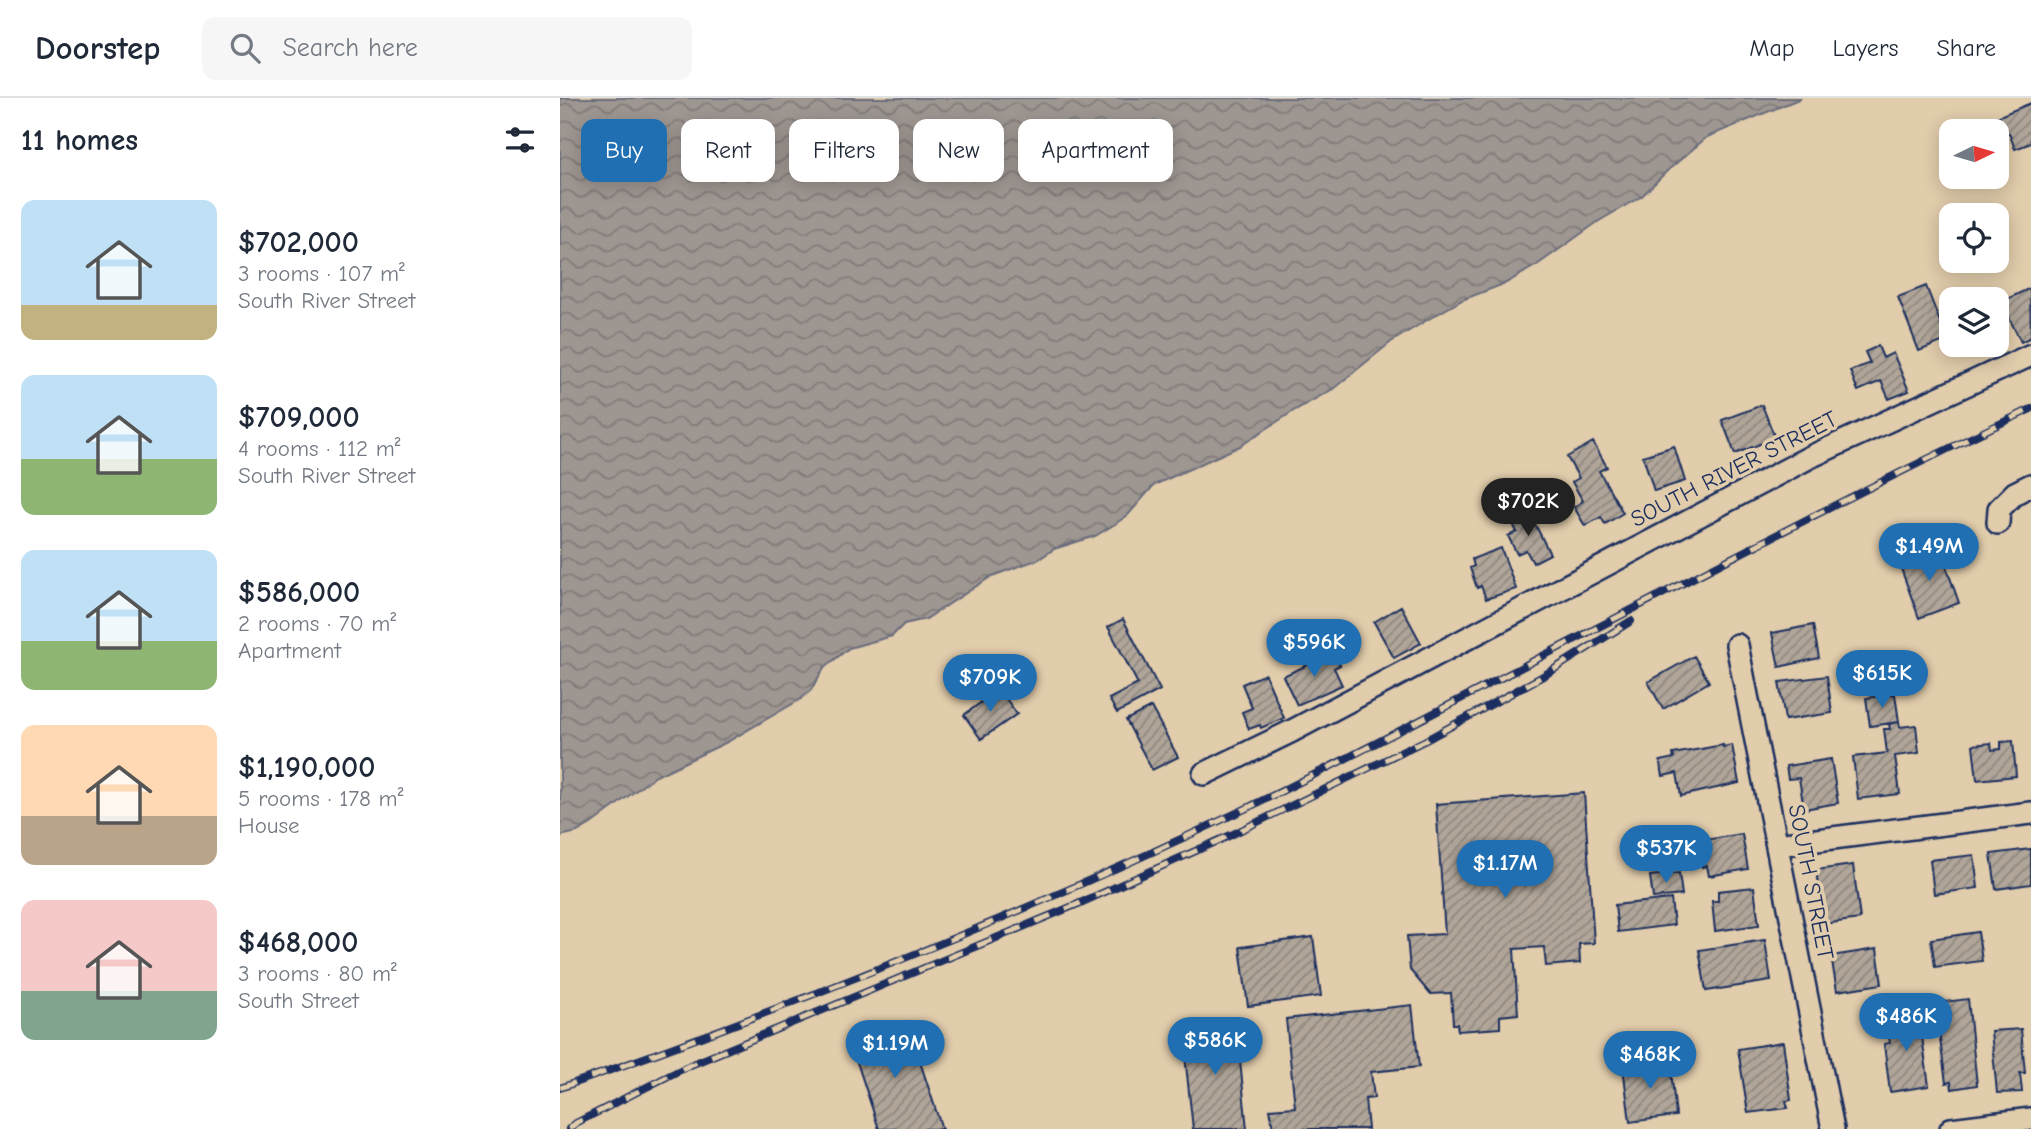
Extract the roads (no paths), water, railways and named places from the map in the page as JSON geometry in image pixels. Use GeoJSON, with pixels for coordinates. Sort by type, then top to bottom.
{"type":"FeatureCollection","features":[{"type":"Feature","properties":{"kind":"street","name":"SOUTH RIVER STREET"},"geometry":{"type":"LineString","coordinates":[[1205,774],[1281,737],[1810,457],[2031,355]]}},
{"type":"Feature","properties":{"kind":"street"},"geometry":{"type":"LineString","coordinates":[[1998,523],[1999,509],[2015,493],[2031,485]]}},
{"type":"Feature","properties":{"kind":"street","name":"SOUTH STREET"},"geometry":{"type":"LineString","coordinates":[[1737,645],[1833,1129]]}},
{"type":"Feature","properties":{"kind":"street"},"geometry":{"type":"LineString","coordinates":[[1777,845],[2031,813]]}},
{"type":"Feature","properties":{"kind":"street"},"geometry":{"type":"LineString","coordinates":[[1951,1129],[2031,1119]]}},
{"type":"Feature","properties":{"kind":"water"},"geometry":{"type":"Polygon","coordinates":[[[560,98],[1801,98],[1707,137],[1642,196],[1599,221],[1537,265],[1506,283],[1462,300],[1427,320],[1391,342],[1333,389],[1240,446],[1154,485],[1128,515],[1095,536],[1054,549],[1039,559],[992,576],[926,619],[904,624],[892,636],[849,648],[824,668],[811,690],[801,699],[727,742],[654,777],[577,832],[560,836],[560,98]]]}},
{"type":"Feature","properties":{"kind":"railway"},"geometry":{"type":"LineString","coordinates":[[560,1088],[821,992],[993,922],[1163,847],[1309,777],[1761,543],[2031,409]]}},
{"type":"Feature","properties":{"kind":"railway"},"geometry":{"type":"LineString","coordinates":[[569,1129],[688,1066],[1078,904],[1231,835],[1426,740],[1543,676],[1631,621]]}}]}
